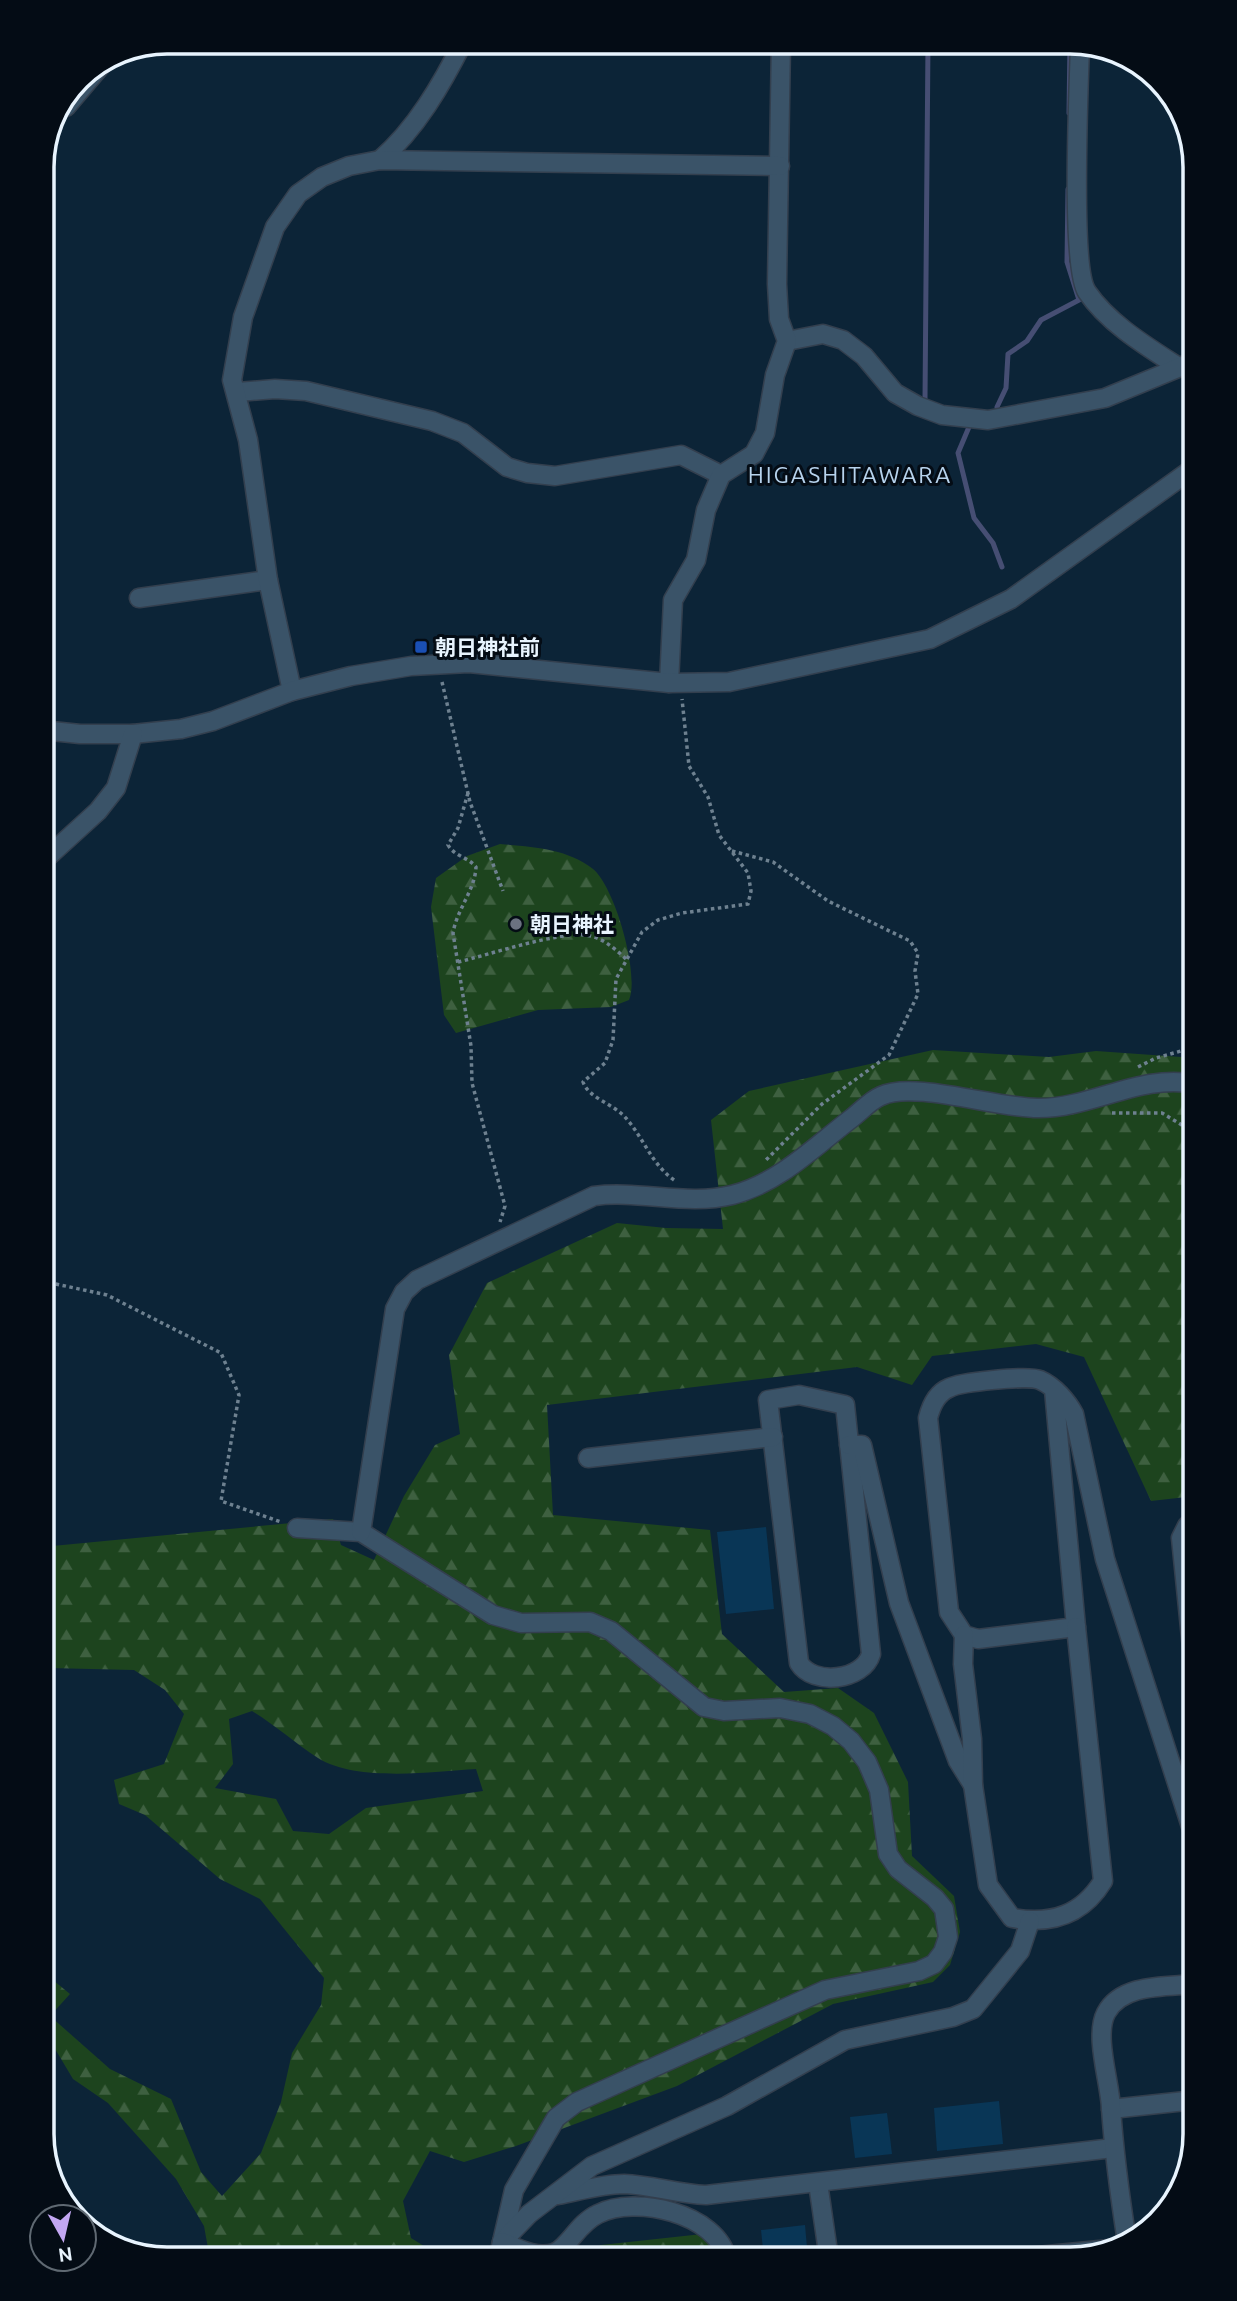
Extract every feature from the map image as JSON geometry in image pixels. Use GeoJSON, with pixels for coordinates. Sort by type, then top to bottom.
{"type":"FeatureCollection","features":[{"type":"Feature","properties":{"kind":"street"},"geometry":{"type":"LineString","coordinates":[[380,160],[397,145],[430,100],[456,54]]}},
{"type":"Feature","properties":{"kind":"street"},"geometry":{"type":"LineString","coordinates":[[675,683],[673,600],[696,560],[706,510],[721,475],[754,454],[765,433],[775,375],[787,341],[779,319],[777,284],[780,54]]}},
{"type":"Feature","properties":{"kind":"street"},"geometry":{"type":"LineString","coordinates":[[1080,54],[1078,241],[1086,291],[1122,327],[1177,366]]}},
{"type":"Feature","properties":{"kind":"street"},"geometry":{"type":"LineString","coordinates":[[292,691],[268,580],[248,440],[232,380],[243,317],[275,227],[299,194],[322,177],[349,166],[380,160],[780,166]]}},
{"type":"Feature","properties":{"kind":"street"},"geometry":{"type":"LineString","coordinates":[[787,341],[823,334],[843,340],[864,356],[895,393],[918,406],[942,415],[988,420],[1105,398],[1160,377],[1183,364]]}},
{"type":"Feature","properties":{"kind":"street"},"geometry":{"type":"LineString","coordinates":[[237,392],[275,388],[306,391],[432,421],[463,433],[508,467],[527,473],[555,476],[681,455],[721,475]]}},
{"type":"Feature","properties":{"kind":"street"},"geometry":{"type":"LineString","coordinates":[[54,731],[133,734],[181,729],[213,721],[292,691],[351,676],[438,663],[469,663],[675,683],[729,682],[930,639],[1011,599],[1183,476]]}},
{"type":"Feature","properties":{"kind":"street"},"geometry":{"type":"LineString","coordinates":[[139,598],[268,580]]}},
{"type":"Feature","properties":{"kind":"street"},"geometry":{"type":"LineString","coordinates":[[54,851],[98,811],[116,788],[133,734]]}},
{"type":"Feature","properties":{"kind":"street"},"geometry":{"type":"LineString","coordinates":[[360,1532],[395,1309],[404,1292],[417,1280],[594,1196],[615,1193],[699,1198],[730,1196],[767,1184],[882,1095],[908,1091],[1036,1109],[1059,1108],[1145,1085],[1183,1082]]}},
{"type":"Feature","properties":{"kind":"street"},"geometry":{"type":"LineString","coordinates":[[1054,1390],[1103,1881],[1090,1901],[1076,1912],[1030,1921],[1012,1918],[988,1885],[973,1785],[972,1739],[962,1664],[964,1635],[949,1612],[928,1418],[931,1405],[950,1387],[1018,1379],[1039,1380],[1054,1390],[1068,1403],[1074,1414],[1105,1559],[1183,1802]]}},
{"type":"Feature","properties":{"kind":"street"},"geometry":{"type":"LineString","coordinates":[[799,1395],[845,1405],[849,1445],[871,1654],[863,1669],[856,1673],[815,1678],[805,1672],[799,1663],[768,1400],[799,1395]]}},
{"type":"Feature","properties":{"kind":"street"},"geometry":{"type":"LineString","coordinates":[[588,1458],[772,1437]]}},
{"type":"Feature","properties":{"kind":"street"},"geometry":{"type":"LineString","coordinates":[[849,1445],[862,1445],[899,1603],[958,1761],[973,1785]]}},
{"type":"Feature","properties":{"kind":"street"},"geometry":{"type":"LineString","coordinates":[[297,1528],[360,1532],[493,1615],[521,1623],[590,1622],[611,1631],[704,1707],[724,1711],[780,1707],[810,1714],[833,1726],[851,1741],[867,1762],[878,1790],[888,1854],[898,1869],[935,1898],[944,1909],[948,1923],[946,1944],[934,1964],[919,1970],[825,1990],[577,2102],[556,2118],[532,2154],[514,2190],[501,2247]]}},
{"type":"Feature","properties":{"kind":"street"},"geometry":{"type":"LineString","coordinates":[[1183,1534],[1183,1558]]}},
{"type":"Feature","properties":{"kind":"street"},"geometry":{"type":"LineString","coordinates":[[964,1635],[978,1639],[1076,1627]]}},
{"type":"Feature","properties":{"kind":"street"},"geometry":{"type":"LineString","coordinates":[[503,2247],[529,2214],[593,2166],[727,2106],[845,2040],[953,2017],[973,2009],[1020,1951],[1030,1921]]}},
{"type":"Feature","properties":{"kind":"street"},"geometry":{"type":"LineString","coordinates":[[1125,2232],[1113,2148],[1101,2031],[1107,2012],[1120,1999],[1136,1990],[1183,1985]]}},
{"type":"Feature","properties":{"kind":"street"},"geometry":{"type":"LineString","coordinates":[[1111,2109],[1183,2101]]}},
{"type":"Feature","properties":{"kind":"street"},"geometry":{"type":"LineString","coordinates":[[552,2196],[620,2184],[645,2186],[675,2194],[706,2195],[1113,2148]]}},
{"type":"Feature","properties":{"kind":"street"},"geometry":{"type":"LineString","coordinates":[[818,2183],[827,2247]]}},
{"type":"Feature","properties":{"kind":"street"},"geometry":{"type":"LineString","coordinates":[[563,2247],[587,2220],[607,2210],[632,2204],[647,2206],[701,2224],[724,2247]]}},
{"type":"Feature","properties":{"kind":"path"},"geometry":{"type":"LineString","coordinates":[[438,663],[468,793],[503,891]]}},
{"type":"Feature","properties":{"kind":"path"},"geometry":{"type":"LineString","coordinates":[[675,683],[689,766],[708,797],[719,835],[748,873],[751,891],[748,904],[658,920],[642,932],[616,979],[613,1040],[605,1063],[583,1082],[586,1091],[624,1116],[662,1171],[699,1198]]}},
{"type":"Feature","properties":{"kind":"path"},"geometry":{"type":"LineString","coordinates":[[468,793],[458,828],[448,845],[451,851],[471,860],[476,867],[475,881],[456,919],[453,933],[471,1046],[472,1083],[505,1206],[500,1222],[487,1234],[487,1247]]}},
{"type":"Feature","properties":{"kind":"path"},"geometry":{"type":"LineString","coordinates":[[732,851],[773,862],[828,901],[910,941],[918,953],[915,971],[918,994],[888,1055],[822,1104],[760,1166]]}},
{"type":"Feature","properties":{"kind":"path"},"geometry":{"type":"LineString","coordinates":[[458,962],[538,942],[583,935],[604,940],[626,959]]}},
{"type":"Feature","properties":{"kind":"path"},"geometry":{"type":"LineString","coordinates":[[1095,1099],[1099,1111],[1162,1113],[1183,1126]]}},
{"type":"Feature","properties":{"kind":"path"},"geometry":{"type":"LineString","coordinates":[[54,1284],[107,1295],[221,1353],[239,1395],[221,1501],[297,1528]]}},
{"type":"Feature","properties":{"kind":"green space"},"geometry":{"type":"Polygon","coordinates":[[[500,844],[560,853],[593,869],[609,894],[623,932],[631,972],[632,988],[629,1000],[611,1007],[538,1010],[456,1033],[444,1015],[431,907],[436,878],[467,856],[500,844]]]}},
{"type":"Feature","properties":{"kind":"green space"},"geometry":{"type":"Polygon","coordinates":[[[933,1050],[1049,1057],[1096,1051],[1183,1057],[1183,1497],[1151,1501],[1084,1357],[1036,1344],[932,1356],[912,1385],[857,1367],[547,1405],[553,1515],[710,1530],[722,1634],[784,1692],[838,1688],[874,1713],[908,1782],[912,1856],[954,1896],[960,1932],[950,1965],[933,1982],[833,2004],[677,2086],[516,2146],[464,2162],[430,2151],[403,2201],[411,2238],[426,2247],[208,2247],[204,2226],[176,2179],[108,2103],[73,2079],[54,2047],[54,2020],[110,2069],[171,2099],[201,2172],[222,2196],[261,2153],[281,2102],[292,2053],[321,2005],[324,1978],[260,1899],[220,1879],[145,1815],[119,1804],[114,1780],[164,1764],[184,1714],[165,1690],[134,1670],[54,1668],[54,1546],[333,1519],[341,1545],[374,1560],[404,1496],[435,1445],[460,1434],[449,1355],[487,1283],[617,1223],[666,1228],[723,1229],[711,1120],[749,1091],[933,1050]],[[252,1711],[229,1719],[233,1764],[215,1788],[276,1799],[293,1831],[329,1834],[366,1808],[483,1791],[476,1769],[373,1773],[334,1765],[318,1758],[252,1711]]]}},
{"type":"Feature","properties":{"kind":"green space"},"geometry":{"type":"Polygon","coordinates":[[[54,1981],[70,1994],[54,2012],[54,1981]]]}},
{"type":"Feature","properties":{"kind":"green space"},"geometry":{"type":"Polygon","coordinates":[[[721,2232],[731,2247],[597,2247],[721,2232]]]}},
{"type":"Feature","properties":{"kind":"building","name":"朝日神社"},"geometry":{"type":"Polygon","coordinates":[[[519,918],[522,928],[512,931],[509,921],[519,918]]]}},
{"type":"Feature","properties":{"kind":"building"},"geometry":{"type":"Polygon","coordinates":[[[766,1527],[774,1609],[726,1614],[717,1532],[766,1527]]]}},
{"type":"Feature","properties":{"kind":"building"},"geometry":{"type":"Polygon","coordinates":[[[999,2101],[1003,2144],[937,2151],[934,2108],[999,2101]]]}},
{"type":"Feature","properties":{"kind":"building"},"geometry":{"type":"Polygon","coordinates":[[[887,2113],[892,2154],[855,2158],[850,2117],[887,2113]]]}},
{"type":"Feature","properties":{"kind":"building"},"geometry":{"type":"Polygon","coordinates":[[[805,2225],[807,2247],[763,2247],[761,2230],[805,2225]]]}},
{"type":"Feature","properties":{"kind":"waterway"},"geometry":{"type":"LineString","coordinates":[[925,399],[928,54]]}},
{"type":"Feature","properties":{"kind":"waterway"},"geometry":{"type":"LineString","coordinates":[[1069,113],[1070,54]]}},
{"type":"Feature","properties":{"kind":"waterway"},"geometry":{"type":"LineString","coordinates":[[997,407],[1006,388],[1008,354],[1027,341],[1041,320],[1079,300],[1067,262],[1068,189]]}},
{"type":"Feature","properties":{"kind":"waterway"},"geometry":{"type":"LineString","coordinates":[[969,427],[958,453],[974,518],[993,543],[1002,567]]}},
{"type":"Feature","properties":{"kind":"place","name":"朝日神社前"},"geometry":{"type":"Point","coordinates":[421,647]}},
{"type":"Feature","properties":{"kind":"place","name":"朝日神社"},"geometry":{"type":"Point","coordinates":[516,924]}},
{"type":"Feature","properties":{"kind":"district","name":"HIGASHITAWARA"},"geometry":{"type":"Point","coordinates":[850,474]}}]}
